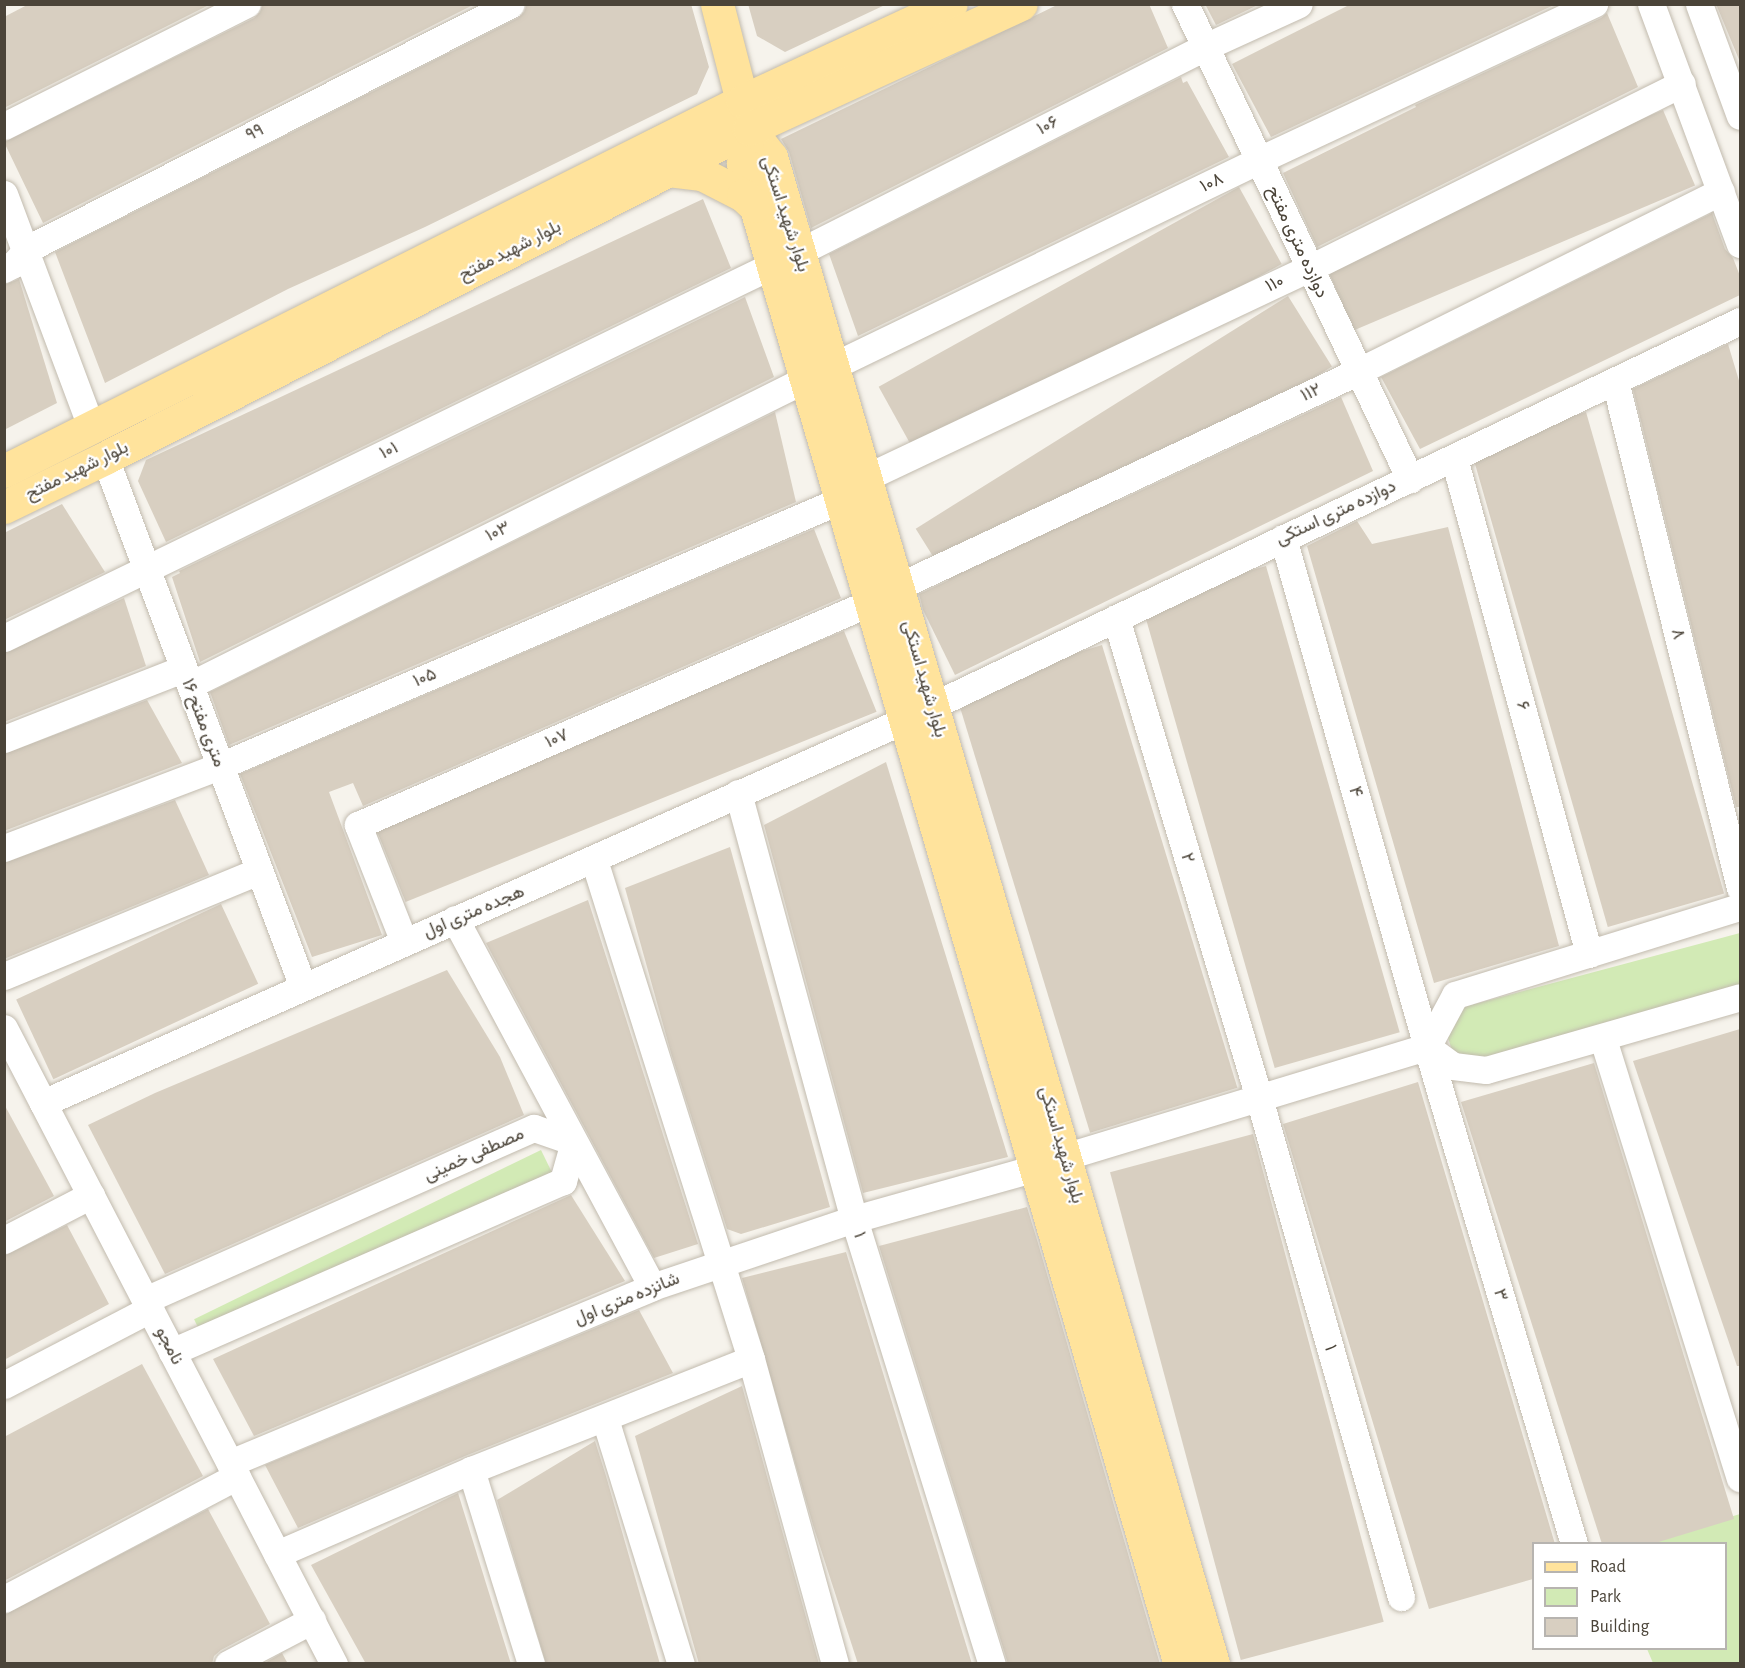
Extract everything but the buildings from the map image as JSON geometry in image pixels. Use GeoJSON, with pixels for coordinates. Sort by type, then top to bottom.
{"type":"FeatureCollection","features":[{"type":"Feature","properties":{"kind":"main road"},"geometry":{"type":"LineString","coordinates":[[717,4],[745,115]]}},
{"type":"Feature","properties":{"kind":"main road","name":"بلوار شهید مفتح"},"geometry":{"type":"LineString","coordinates":[[4,471],[745,115],[951,4]]}},
{"type":"Feature","properties":{"kind":"main road","name":"بلوار شهید مفتح"},"geometry":{"type":"LineString","coordinates":[[4,507],[105,458],[668,170],[745,115],[1021,4]]}},
{"type":"Feature","properties":{"kind":"main road","name":"بلوار شهید استکی"},"geometry":{"type":"LineString","coordinates":[[745,115],[743,163],[756,206],[786,258]]}},
{"type":"Feature","properties":{"kind":"main road","name":"بلوار شهید استکی"},"geometry":{"type":"LineString","coordinates":[[745,115],[771,157],[786,258],[819,373],[841,500],[884,594]]}},
{"type":"Feature","properties":{"kind":"main road"},"geometry":{"type":"LineString","coordinates":[[668,170],[702,174],[743,195],[756,206]]}},
{"type":"Feature","properties":{"kind":"main road","name":"بلوار شهید استکی"},"geometry":{"type":"LineString","coordinates":[[819,373],[865,478],[884,594],[1050,1163],[1100,1333],[1213,1664]]}},
{"type":"Feature","properties":{"kind":"main road","name":"بلوار شهید استکی"},"geometry":{"type":"LineString","coordinates":[[1100,1333],[1180,1664]]}},
{"type":"Feature","properties":{"kind":"street"},"geometry":{"type":"LineString","coordinates":[[4,126],[247,4]]}},
{"type":"Feature","properties":{"kind":"street","name":"۹۹"},"geometry":{"type":"LineString","coordinates":[[4,269],[14,264],[27,249],[511,4]]}},
{"type":"Feature","properties":{"kind":"street","name":"دوازده متری مفتح"},"geometry":{"type":"LineString","coordinates":[[1185,4],[1410,479]]}},
{"type":"Feature","properties":{"kind":"street","name":"۱۰۶"},"geometry":{"type":"LineString","coordinates":[[786,258],[1205,47],[1299,4]]}},
{"type":"Feature","properties":{"kind":"street","name":"۱۰۸"},"geometry":{"type":"LineString","coordinates":[[819,373],[1259,160],[1594,4]]}},
{"type":"Feature","properties":{"kind":"street"},"geometry":{"type":"LineString","coordinates":[[1651,4],[1740,244]]}},
{"type":"Feature","properties":{"kind":"street"},"geometry":{"type":"LineString","coordinates":[[1699,4],[1740,116]]}},
{"type":"Feature","properties":{"kind":"street","name":"۱۱۰"},"geometry":{"type":"LineString","coordinates":[[865,478],[1310,268],[1682,83]]}},
{"type":"Feature","properties":{"kind":"street","name":"۱۱۲"},"geometry":{"type":"LineString","coordinates":[[884,594],[1359,371],[1721,191]]}},
{"type":"Feature","properties":{"kind":"street"},"geometry":{"type":"LineString","coordinates":[[4,194],[27,249],[92,429]]}},
{"type":"Feature","properties":{"kind":"street","name":"۱۰۱"},"geometry":{"type":"LineString","coordinates":[[4,638],[786,258]]}},
{"type":"Feature","properties":{"kind":"street","name":"دوازده متری استکی"},"geometry":{"type":"LineString","coordinates":[[919,713],[1283,537],[1410,479],[1740,321]]}},
{"type":"Feature","properties":{"kind":"street","name":"۱۰۳"},"geometry":{"type":"LineString","coordinates":[[4,739],[186,677],[819,373]]}},
{"type":"Feature","properties":{"kind":"street","name":"۸"},"geometry":{"type":"LineString","coordinates":[[1616,381],[1740,888]]}},
{"type":"Feature","properties":{"kind":"street","name":"۱۶ متری مفتح"},"geometry":{"type":"LineString","coordinates":[[105,458],[303,987]]}},
{"type":"Feature","properties":{"kind":"street","name":"۶"},"geometry":{"type":"LineString","coordinates":[[1454,458],[1589,954]]}},
{"type":"Feature","properties":{"kind":"street","name":"۱۰۵"},"geometry":{"type":"LineString","coordinates":[[4,848],[220,766],[841,500]]}},
{"type":"Feature","properties":{"kind":"street","name":"۴"},"geometry":{"type":"LineString","coordinates":[[1283,537],[1427,1047]]}},
{"type":"Feature","properties":{"kind":"street","name":"۱۰۷"},"geometry":{"type":"LineString","coordinates":[[404,942],[358,825],[884,594]]}},
{"type":"Feature","properties":{"kind":"street","name":"۲"},"geometry":{"type":"LineString","coordinates":[[1116,618],[1259,1098]]}},
{"type":"Feature","properties":{"kind":"street","name":"هجده متری اول"},"geometry":{"type":"LineString","coordinates":[[43,1103],[455,919],[594,860],[919,713]]}},
{"type":"Feature","properties":{"kind":"street"},"geometry":{"type":"LineString","coordinates":[[738,793],[854,1219]]}},
{"type":"Feature","properties":{"kind":"street"},"geometry":{"type":"LineString","coordinates":[[594,860],[719,1264],[751,1359],[835,1664]]}},
{"type":"Feature","properties":{"kind":"street"},"geometry":{"type":"LineString","coordinates":[[4,976],[259,871]]}},
{"type":"Feature","properties":{"kind":"street"},"geometry":{"type":"LineString","coordinates":[[1740,907],[1455,995],[1427,1047],[1453,1066],[1486,1070],[1603,1039],[1740,997]]}},
{"type":"Feature","properties":{"kind":"street"},"geometry":{"type":"LineString","coordinates":[[455,919],[652,1287]]}},
{"type":"Feature","properties":{"kind":"street"},"geometry":{"type":"LineString","coordinates":[[1603,1039],[1740,1478]]}},
{"type":"Feature","properties":{"kind":"street","name":"نامجو"},"geometry":{"type":"LineString","coordinates":[[8,1042],[43,1103],[334,1664]]}},
{"type":"Feature","properties":{"kind":"street","name":"شانزده متری اول"},"geometry":{"type":"LineString","coordinates":[[4,1599],[233,1469],[652,1287],[854,1219],[1050,1163],[1427,1047]]}},
{"type":"Feature","properties":{"kind":"street","name":"۳"},"geometry":{"type":"LineString","coordinates":[[1427,1047],[1573,1542]]}},
{"type":"Feature","properties":{"kind":"street","name":"۱"},"geometry":{"type":"LineString","coordinates":[[1259,1098],[1401,1598]]}},
{"type":"Feature","properties":{"kind":"street","name":"مصطفی خمینی"},"geometry":{"type":"LineString","coordinates":[[4,1385],[148,1304],[534,1128],[574,1142]]}},
{"type":"Feature","properties":{"kind":"street"},"geometry":{"type":"LineString","coordinates":[[172,1352],[563,1181],[574,1142]]}},
{"type":"Feature","properties":{"kind":"street"},"geometry":{"type":"LineString","coordinates":[[4,1240],[91,1195]]}},
{"type":"Feature","properties":{"kind":"street","name":"۱"},"geometry":{"type":"LineString","coordinates":[[854,1219],[992,1664]]}},
{"type":"Feature","properties":{"kind":"street"},"geometry":{"type":"LineString","coordinates":[[277,1554],[471,1470],[605,1419],[751,1359]]}},
{"type":"Feature","properties":{"kind":"street"},"geometry":{"type":"LineString","coordinates":[[605,1419],[681,1664]]}},
{"type":"Feature","properties":{"kind":"street"},"geometry":{"type":"LineString","coordinates":[[471,1470],[531,1664]]}},
{"type":"Feature","properties":{"kind":"street"},"geometry":{"type":"LineString","coordinates":[[228,1664],[312,1620]]}},
{"type":"Feature","properties":{"kind":"green space"},"geometry":{"type":"Polygon","coordinates":[[[1740,933],[1740,999],[1464,1067],[1453,1054],[1446,1031],[1460,1008],[1740,933]]]}},
{"type":"Feature","properties":{"kind":"green space"},"geometry":{"type":"Polygon","coordinates":[[[541,1150],[555,1179],[208,1348],[194,1319],[541,1150]]]}},
{"type":"Feature","properties":{"kind":"green space"},"geometry":{"type":"Polygon","coordinates":[[[1740,1514],[1740,1663],[1653,1663],[1647,1650],[1727,1650],[1727,1542],[1648,1542],[1740,1514]]]}}]}
